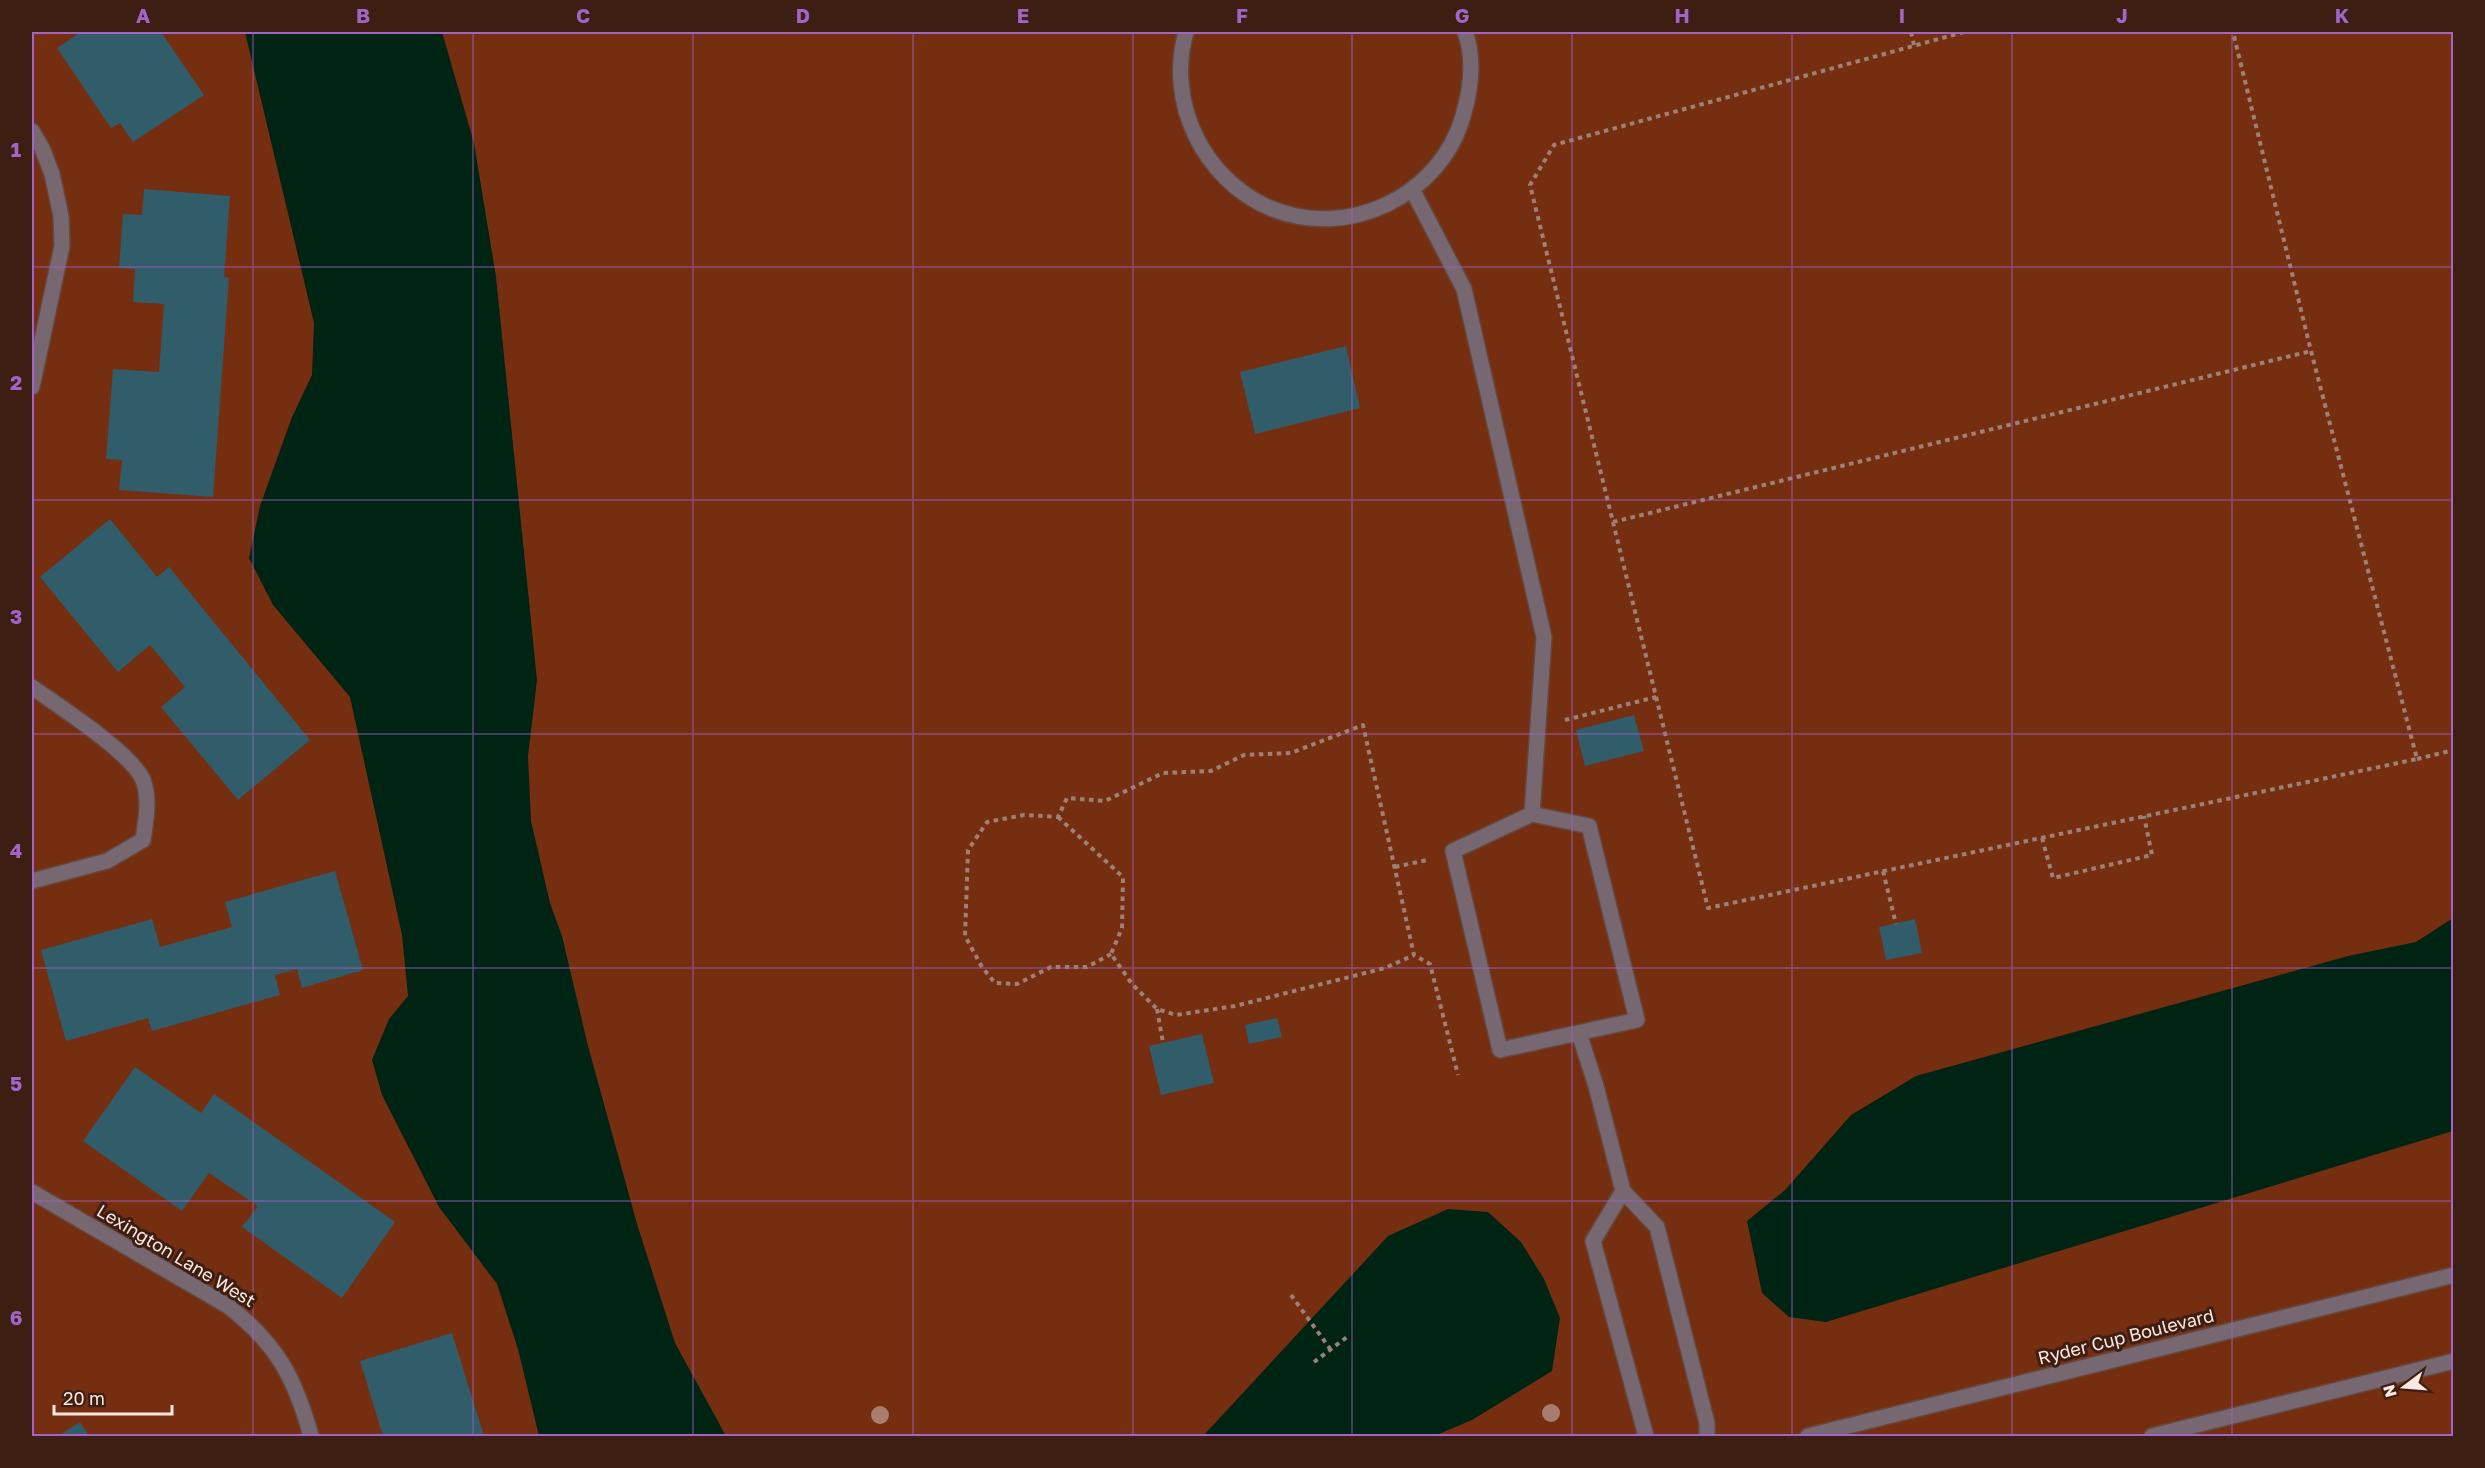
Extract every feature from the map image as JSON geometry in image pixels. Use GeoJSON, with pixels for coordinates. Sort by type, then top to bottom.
{"type":"FeatureCollection","features":[{"type":"Feature","properties":{"kind":"street"},"geometry":{"type":"LineString","coordinates":[[1186,32],[1180,74],[1185,109],[1197,142],[1217,169],[1240,191],[1270,208],[1293,215],[1340,218],[1379,209],[1413,191],[1431,176],[1457,138],[1471,88],[1469,41],[1465,32]]}},
{"type":"Feature","properties":{"kind":"street"},"geometry":{"type":"LineString","coordinates":[[32,131],[42,148],[52,174],[61,216],[62,246],[32,387]]}},
{"type":"Feature","properties":{"kind":"street"},"geometry":{"type":"LineString","coordinates":[[1413,191],[1464,289],[1544,637],[1532,814]]}},
{"type":"Feature","properties":{"kind":"street"},"geometry":{"type":"LineString","coordinates":[[32,687],[116,748],[142,779],[147,810],[143,840],[107,861],[32,881]]}},
{"type":"Feature","properties":{"kind":"street"},"geometry":{"type":"LineString","coordinates":[[1532,814],[1589,826],[1637,1020],[1500,1050],[1453,851],[1532,814]]}},
{"type":"Feature","properties":{"kind":"street"},"geometry":{"type":"LineString","coordinates":[[1579,1033],[1596,1086],[1623,1191],[1657,1227],[1707,1423],[1707,1437]]}},
{"type":"Feature","properties":{"kind":"street"},"geometry":{"type":"LineString","coordinates":[[1623,1191],[1593,1241],[1646,1437]]}},
{"type":"Feature","properties":{"kind":"street","name":"Lexington Lane West"},"geometry":{"type":"LineString","coordinates":[[32,1192],[228,1306],[252,1325],[273,1347],[289,1373],[301,1401],[311,1437]]}},
{"type":"Feature","properties":{"kind":"street","name":"Ryder Cup Boulevard"},"geometry":{"type":"LineString","coordinates":[[1808,1437],[2454,1275]]}},
{"type":"Feature","properties":{"kind":"street"},"geometry":{"type":"LineString","coordinates":[[2152,1437],[2454,1361]]}},
{"type":"Feature","properties":{"kind":"path"},"geometry":{"type":"LineString","coordinates":[[1911,32],[1914,45]]}},
{"type":"Feature","properties":{"kind":"path"},"geometry":{"type":"LineString","coordinates":[[1964,32],[1554,146],[1530,185],[1708,908],[2454,750]]}},
{"type":"Feature","properties":{"kind":"path"},"geometry":{"type":"LineString","coordinates":[[2233,32],[2311,351],[2417,759]]}},
{"type":"Feature","properties":{"kind":"path"},"geometry":{"type":"LineString","coordinates":[[1613,522],[2311,351]]}},
{"type":"Feature","properties":{"kind":"path"},"geometry":{"type":"LineString","coordinates":[[1538,727],[1656,697]]}},
{"type":"Feature","properties":{"kind":"path"},"geometry":{"type":"LineString","coordinates":[[1058,817],[1067,798],[1105,801],[1163,773],[1211,771],[1244,755],[1291,753],[1363,725],[1414,955],[1430,964],[1458,1075]]}},
{"type":"Feature","properties":{"kind":"path"},"geometry":{"type":"LineString","coordinates":[[1024,815],[1058,817],[1123,876],[1122,928],[1111,954],[1087,967],[1051,967],[1017,984],[995,983],[982,968],[965,936],[968,850],[987,822],[1024,815]]}},
{"type":"Feature","properties":{"kind":"path"},"geometry":{"type":"LineString","coordinates":[[2042,838],[2053,879],[2152,855],[2144,816]]}},
{"type":"Feature","properties":{"kind":"path"},"geometry":{"type":"LineString","coordinates":[[1883,871],[1896,924]]}},
{"type":"Feature","properties":{"kind":"path"},"geometry":{"type":"LineString","coordinates":[[1111,954],[1132,984],[1157,1009],[1176,1015],[1235,1006],[1385,968],[1414,955]]}},
{"type":"Feature","properties":{"kind":"path"},"geometry":{"type":"LineString","coordinates":[[1157,1009],[1163,1043]]}},
{"type":"Feature","properties":{"kind":"path"},"geometry":{"type":"LineString","coordinates":[[1291,1295],[1331,1350]]}},
{"type":"Feature","properties":{"kind":"path"},"geometry":{"type":"LineString","coordinates":[[1314,1362],[1347,1337]]}},
{"type":"Feature","properties":{"kind":"shaded area"},"geometry":{"type":"Polygon","coordinates":[[[32,32],[2453,32],[2453,1436],[32,1436],[32,32]]]}},
{"type":"Feature","properties":{"kind":"shaded area"},"geometry":{"type":"Polygon","coordinates":[[[245,32],[442,32],[474,143],[496,277],[537,680],[528,756],[531,821],[550,903],[562,936],[588,1046],[637,1224],[675,1343],[726,1436],[539,1436],[518,1349],[497,1284],[439,1207],[382,1095],[372,1060],[389,1019],[408,996],[402,935],[350,697],[273,605],[249,558],[260,506],[292,417],[312,375],[314,323],[245,32]]]}},
{"type":"Feature","properties":{"kind":"shaded area"},"geometry":{"type":"Polygon","coordinates":[[[2453,918],[2453,1131],[1826,1322],[1789,1317],[1762,1293],[1747,1221],[1785,1190],[1851,1115],[1916,1076],[2348,956],[2416,942],[2453,918]]]}},
{"type":"Feature","properties":{"kind":"shaded area"},"geometry":{"type":"Polygon","coordinates":[[[1448,1209],[1488,1212],[1521,1242],[1544,1279],[1560,1318],[1552,1371],[1472,1420],[1434,1436],[1203,1436],[1388,1236],[1448,1209]]]}},
{"type":"Feature","properties":{"kind":"building"},"geometry":{"type":"Polygon","coordinates":[[[81,32],[161,32],[204,95],[133,142],[120,123],[111,128],[57,48],[81,32]]]}},
{"type":"Feature","properties":{"kind":"building"},"geometry":{"type":"Polygon","coordinates":[[[144,189],[230,196],[224,277],[229,278],[213,497],[119,490],[122,460],[106,459],[113,369],[159,372],[164,304],[133,302],[135,269],[119,268],[123,214],[142,215],[144,189]]]}},
{"type":"Feature","properties":{"kind":"building"},"geometry":{"type":"Polygon","coordinates":[[[1346,346],[1360,408],[1255,434],[1240,372],[1346,346]]]}},
{"type":"Feature","properties":{"kind":"building"},"geometry":{"type":"Polygon","coordinates":[[[110,519],[157,577],[169,567],[310,740],[238,800],[161,707],[185,687],[150,645],[118,672],[40,577],[110,519]]]}},
{"type":"Feature","properties":{"kind":"building"},"geometry":{"type":"Polygon","coordinates":[[[1634,715],[1644,751],[1585,766],[1576,730],[1634,715]]]}},
{"type":"Feature","properties":{"kind":"building"},"geometry":{"type":"Polygon","coordinates":[[[335,871],[363,970],[302,988],[297,969],[275,975],[280,995],[152,1031],[148,1018],[66,1041],[41,950],[152,919],[160,947],[232,927],[225,902],[335,871]]]}},
{"type":"Feature","properties":{"kind":"building"},"geometry":{"type":"Polygon","coordinates":[[[1915,919],[1922,953],[1886,960],[1879,927],[1915,919]]]}},
{"type":"Feature","properties":{"kind":"building"},"geometry":{"type":"Polygon","coordinates":[[[1277,1018],[1282,1037],[1249,1044],[1245,1025],[1277,1018]]]}},
{"type":"Feature","properties":{"kind":"building"},"geometry":{"type":"Polygon","coordinates":[[[1202,1034],[1214,1083],[1161,1095],[1149,1046],[1202,1034]]]}},
{"type":"Feature","properties":{"kind":"building"},"geometry":{"type":"Polygon","coordinates":[[[135,1067],[201,1113],[214,1094],[395,1222],[342,1298],[242,1227],[258,1206],[209,1173],[182,1211],[83,1141],[135,1067]]]}},
{"type":"Feature","properties":{"kind":"building"},"geometry":{"type":"Polygon","coordinates":[[[452,1333],[484,1436],[383,1436],[360,1361],[452,1333]]]}},
{"type":"Feature","properties":{"kind":"building"},"geometry":{"type":"Polygon","coordinates":[[[80,1422],[89,1436],[58,1436],[80,1422]]]}}]}
